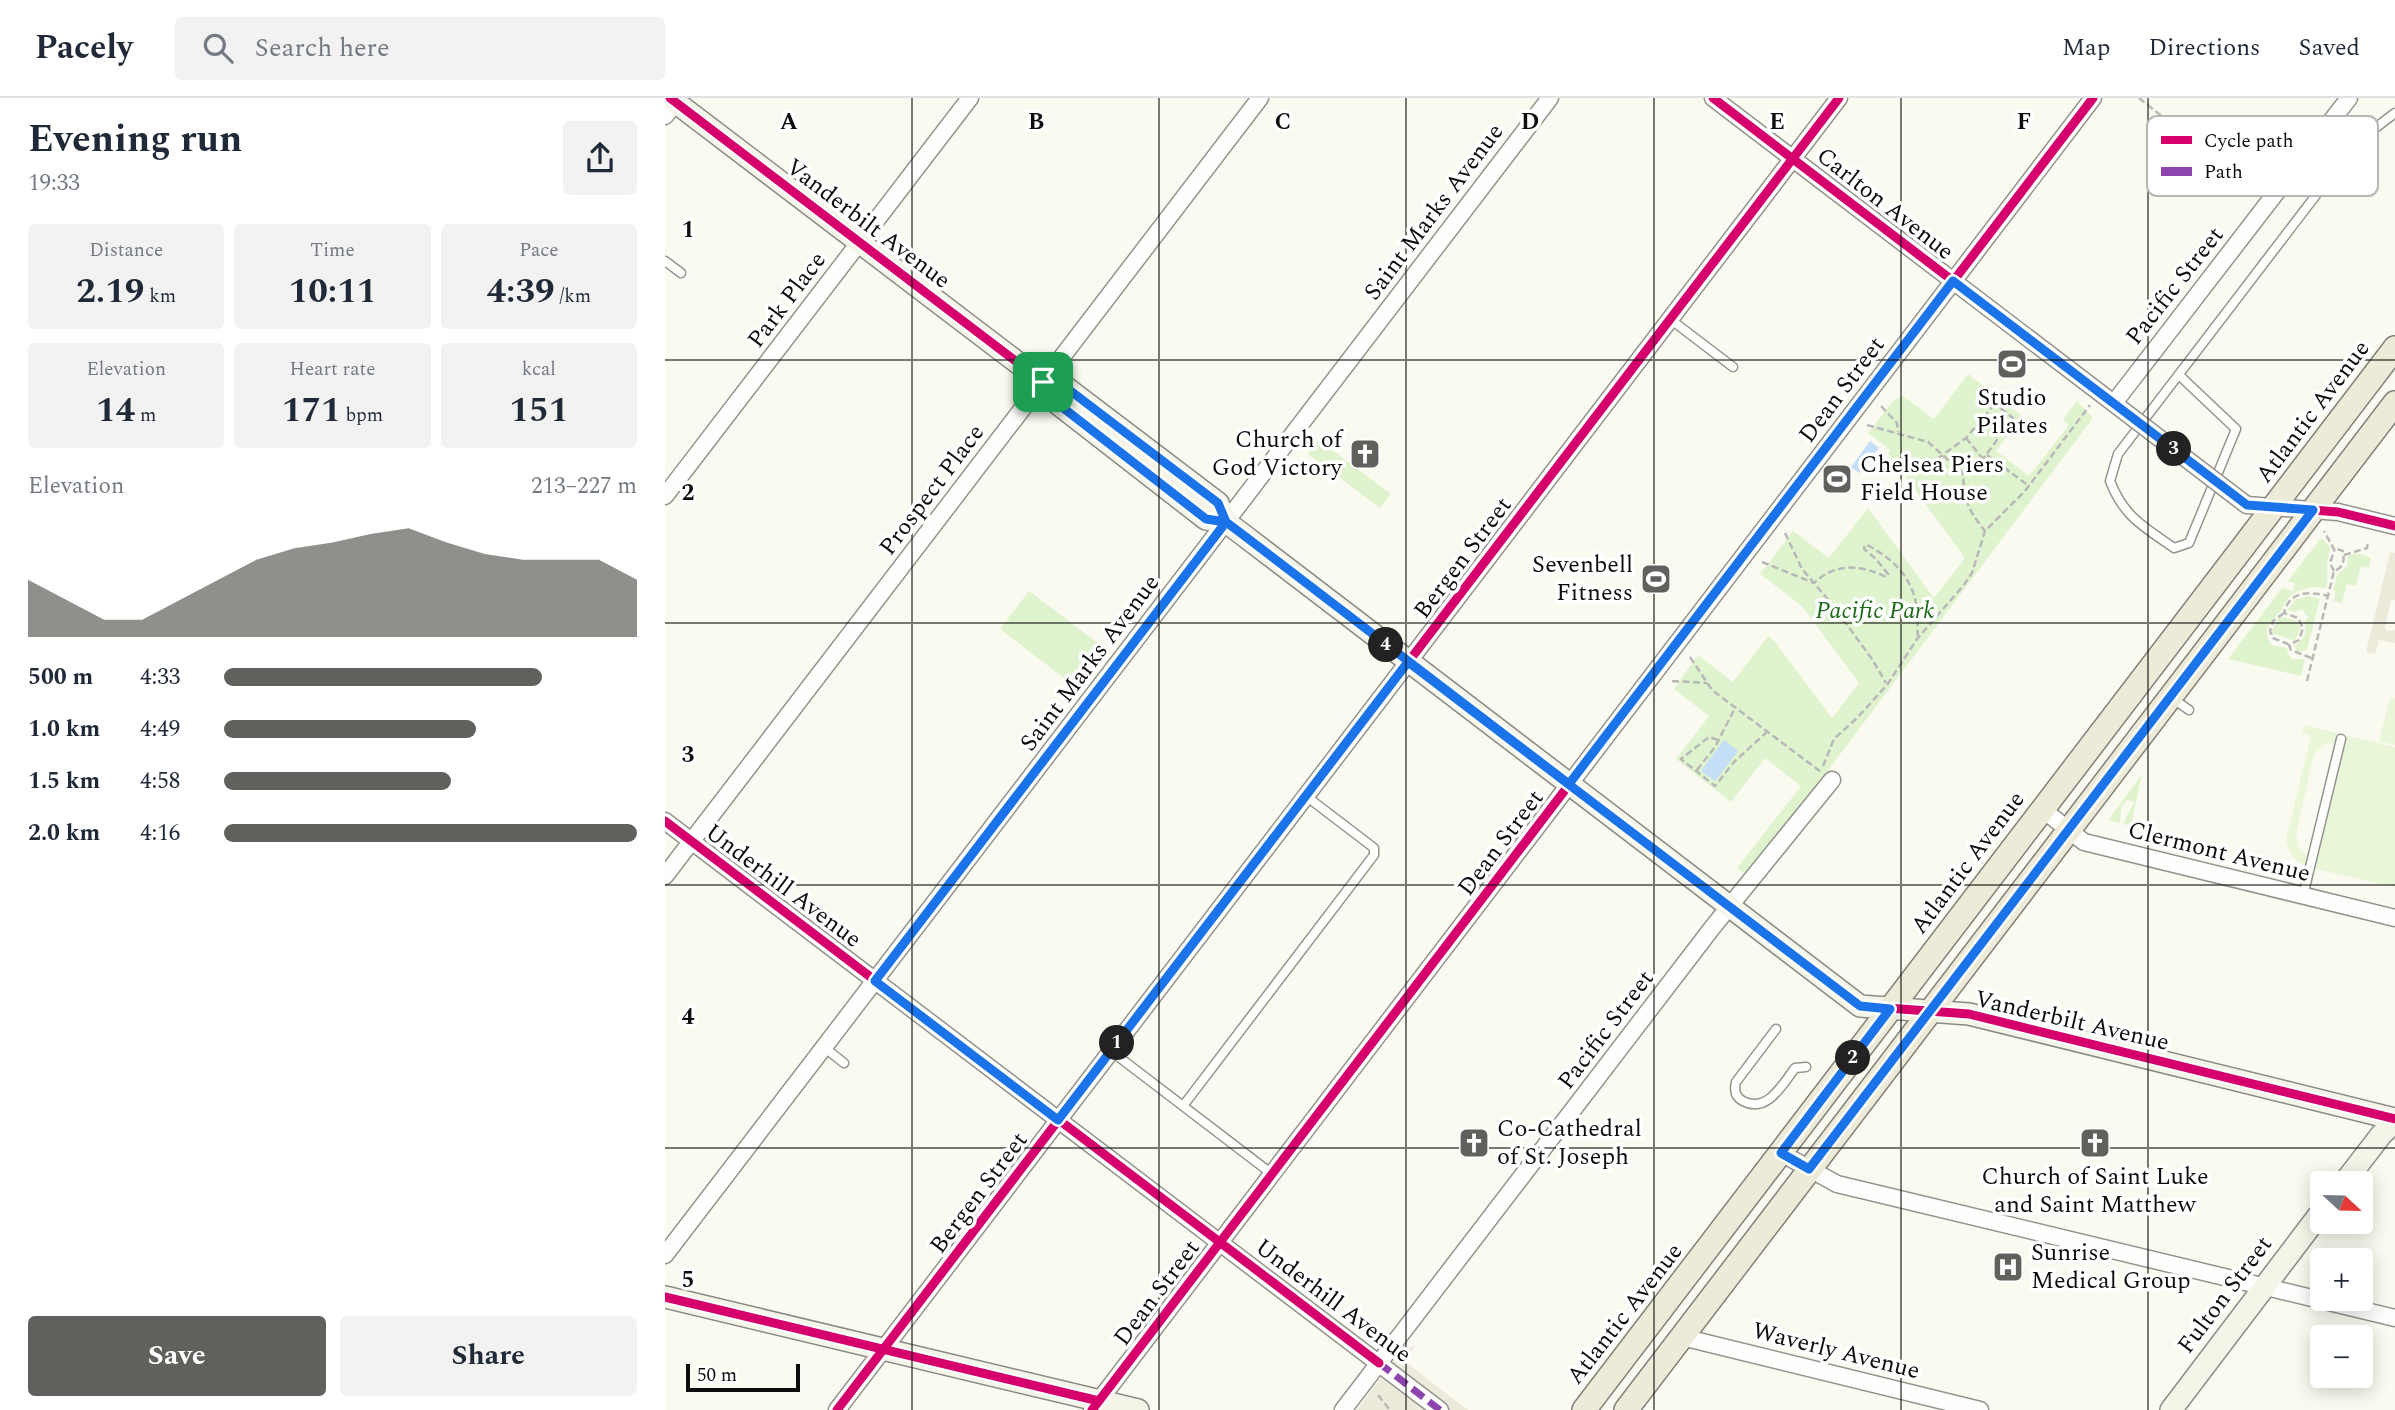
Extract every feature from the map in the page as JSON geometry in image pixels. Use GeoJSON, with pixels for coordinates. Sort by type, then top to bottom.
{"type":"FeatureCollection","features":[{"type":"Feature","properties":{"kind":"main road","name":"Vanderbilt Avenue"},"geometry":{"type":"LineString","coordinates":[[672,104],[1043,382],[1064,386],[1218,503],[1226,522],[1860,1006],[1969,1014],[2395,1120]]}},
{"type":"Feature","properties":{"kind":"main road","name":"Atlantic Avenue"},"geometry":{"type":"LineString","coordinates":[[1584,1410],[2395,348]]}},
{"type":"Feature","properties":{"kind":"main road"},"geometry":{"type":"LineString","coordinates":[[1626,1410],[2395,403]]}},
{"type":"Feature","properties":{"kind":"main road"},"geometry":{"type":"LineString","coordinates":[[2353,1171],[2395,1120]]}},
{"type":"Feature","properties":{"kind":"main road","name":"Fulton Street"},"geometry":{"type":"LineString","coordinates":[[2171,1410],[2310,1228]]}},
{"type":"Feature","properties":{"kind":"main road"},"geometry":{"type":"LineString","coordinates":[[665,1297],[884,1348],[1095,1405],[1138,1410]]}},
{"type":"Feature","properties":{"kind":"street","name":"Park Place"},"geometry":{"type":"LineString","coordinates":[[665,496],[970,98]]}},
{"type":"Feature","properties":{"kind":"street","name":"Prospect Place"},"geometry":{"type":"LineString","coordinates":[[665,876],[1260,98]]}},
{"type":"Feature","properties":{"kind":"street","name":"Saint Marks Avenue"},"geometry":{"type":"LineString","coordinates":[[665,1255],[1550,98]]}},
{"type":"Feature","properties":{"kind":"street","name":"Carlton Avenue"},"geometry":{"type":"LineString","coordinates":[[1713,98],[2244,503],[2273,508],[2338,512],[2395,526]]}},
{"type":"Feature","properties":{"kind":"street","name":"Bergen Street"},"geometry":{"type":"LineString","coordinates":[[837,1410],[1839,98]]}},
{"type":"Feature","properties":{"kind":"street","name":"Dean Street"},"geometry":{"type":"LineString","coordinates":[[1095,1405],[2092,98]]}},
{"type":"Feature","properties":{"kind":"street","name":"Pacific Street"},"geometry":{"type":"LineString","coordinates":[[2335,116],[2349,98]]}},
{"type":"Feature","properties":{"kind":"street","name":"Pacific Street"},"geometry":{"type":"LineString","coordinates":[[2113,403],[2273,196]]}},
{"type":"Feature","properties":{"kind":"street","name":"Pacific Street"},"geometry":{"type":"LineString","coordinates":[[1343,1410],[1729,907],[1832,780]]}},
{"type":"Feature","properties":{"kind":"street","name":"Clermont Avenue"},"geometry":{"type":"LineString","coordinates":[[2042,809],[2084,842],[2395,918]]}},
{"type":"Feature","properties":{"kind":"street","name":"Underhill Avenue"},"geometry":{"type":"LineString","coordinates":[[665,821],[1440,1410]]}},
{"type":"Feature","properties":{"kind":"street"},"geometry":{"type":"LineString","coordinates":[[1781,1153],[1837,1184],[2395,1318]]}},
{"type":"Feature","properties":{"kind":"street","name":"Waverly Avenue"},"geometry":{"type":"LineString","coordinates":[[1682,1337],[1980,1410]]}},
{"type":"Feature","properties":{"kind":"lane"},"geometry":{"type":"LineString","coordinates":[[2378,126],[2395,113]]}},
{"type":"Feature","properties":{"kind":"lane"},"geometry":{"type":"LineString","coordinates":[[2179,375],[2236,429],[2189,543],[2174,548],[2131,516],[2119,503],[2109,481],[2118,454],[2315,196]]}},
{"type":"Feature","properties":{"kind":"lane"},"geometry":{"type":"LineString","coordinates":[[665,261],[681,273]]}},
{"type":"Feature","properties":{"kind":"lane"},"geometry":{"type":"LineString","coordinates":[[1670,318],[1733,367]]}},
{"type":"Feature","properties":{"kind":"lane"},"geometry":{"type":"LineString","coordinates":[[2171,696],[2189,710]]}},
{"type":"Feature","properties":{"kind":"lane"},"geometry":{"type":"LineString","coordinates":[[2303,896],[2341,739]]}},
{"type":"Feature","properties":{"kind":"lane"},"geometry":{"type":"LineString","coordinates":[[1183,1106],[1374,855],[1374,848],[1306,796]]}},
{"type":"Feature","properties":{"kind":"lane"},"geometry":{"type":"LineString","coordinates":[[1776,1030],[1736,1082],[1735,1093],[1738,1097],[1753,1104],[1764,1102],[1773,1097],[1795,1068],[1806,1067]]}},
{"type":"Feature","properties":{"kind":"lane"},"geometry":{"type":"LineString","coordinates":[[825,1048],[844,1063]]}},
{"type":"Feature","properties":{"kind":"lane"},"geometry":{"type":"LineString","coordinates":[[1111,1051],[1272,1174]]}},
{"type":"Feature","properties":{"kind":"path"},"geometry":{"type":"LineString","coordinates":[[2139,98],[2162,116]]}},
{"type":"Feature","properties":{"kind":"path"},"geometry":{"type":"LineString","coordinates":[[1937,459],[1966,438],[2000,398]]}},
{"type":"Feature","properties":{"kind":"path"},"geometry":{"type":"LineString","coordinates":[[1963,473],[1983,459],[2013,418],[1995,404]]}},
{"type":"Feature","properties":{"kind":"path"},"geometry":{"type":"LineString","coordinates":[[1690,657],[1712,690],[1821,772],[1834,739],[1857,719],[1887,685],[1918,637],[1972,573],[1985,531],[2029,486],[2091,405]]}},
{"type":"Feature","properties":{"kind":"path"},"geometry":{"type":"LineString","coordinates":[[1881,406],[1897,423],[1899,434]]}},
{"type":"Feature","properties":{"kind":"path"},"geometry":{"type":"LineString","coordinates":[[1867,425],[1928,442],[1943,453],[1963,473],[1964,494],[1969,511],[1985,531]]}},
{"type":"Feature","properties":{"kind":"path"},"geometry":{"type":"LineString","coordinates":[[1966,438],[1983,459]]}},
{"type":"Feature","properties":{"kind":"path"},"geometry":{"type":"LineString","coordinates":[[1986,455],[2029,486]]}},
{"type":"Feature","properties":{"kind":"path"},"geometry":{"type":"LineString","coordinates":[[2000,474],[2005,468]]}},
{"type":"Feature","properties":{"kind":"path"},"geometry":{"type":"LineString","coordinates":[[2324,531],[2335,551]]}},
{"type":"Feature","properties":{"kind":"path"},"geometry":{"type":"LineString","coordinates":[[1784,533],[1802,569],[1872,659],[1887,685]]}},
{"type":"Feature","properties":{"kind":"path"},"geometry":{"type":"LineString","coordinates":[[2344,555],[2367,548],[2368,541]]}},
{"type":"Feature","properties":{"kind":"path"},"geometry":{"type":"LineString","coordinates":[[1814,583],[1829,572],[1850,567],[1887,577],[1884,568],[1864,549],[1865,545],[1870,546],[1895,562],[1909,583],[1917,608],[1918,637]]}},
{"type":"Feature","properties":{"kind":"path"},"geometry":{"type":"LineString","coordinates":[[2307,681],[2334,570],[2331,558],[2335,551],[2340,549],[2344,555]]}},
{"type":"Feature","properties":{"kind":"path"},"geometry":{"type":"LineString","coordinates":[[2334,570],[2340,567],[2344,555]]}},
{"type":"Feature","properties":{"kind":"path"},"geometry":{"type":"LineString","coordinates":[[1762,562],[1814,583]]}},
{"type":"Feature","properties":{"kind":"path"},"geometry":{"type":"LineString","coordinates":[[2312,658],[2295,653],[2289,645],[2273,638],[2270,631],[2273,621],[2284,613],[2289,601],[2301,594],[2315,592],[2328,596]]}},
{"type":"Feature","properties":{"kind":"path"},"geometry":{"type":"LineString","coordinates":[[2284,613],[2298,618],[2303,628],[2299,640],[2289,645]]}},
{"type":"Feature","properties":{"kind":"path"},"geometry":{"type":"LineString","coordinates":[[1672,681],[1707,683]]}},
{"type":"Feature","properties":{"kind":"path"},"geometry":{"type":"LineString","coordinates":[[1696,771],[1718,740],[1735,708]]}},
{"type":"Feature","properties":{"kind":"path"},"geometry":{"type":"LineString","coordinates":[[1718,740],[1709,737],[1681,759],[1715,786],[1734,762],[1767,732]]}},
{"type":"Feature","properties":{"kind":"path"},"geometry":{"type":"LineString","coordinates":[[1378,1395],[1390,1410]]}},
{"type":"Feature","properties":{"kind":"green space","name":"Pacific Park"},"geometry":{"type":"Polygon","coordinates":[[[1968,374],[2022,416],[1996,451],[2029,476],[2069,425],[2063,419],[2077,401],[2093,418],[1829,769],[1746,874],[1737,868],[1801,786],[1765,758],[1731,802],[1676,759],[1709,716],[1674,689],[1698,655],[1733,682],[1768,636],[1832,718],[1859,683],[1802,606],[1760,574],[1793,531],[1829,558],[1868,508],[1934,598],[1965,558],[1888,453],[1890,450],[1868,433],[1894,400],[1903,396],[1934,419],[1968,374]]]}},
{"type":"Feature","properties":{"kind":"green space"},"geometry":{"type":"Polygon","coordinates":[[[1319,440],[1391,494],[1380,508],[1308,454],[1319,440]]]}},
{"type":"Feature","properties":{"kind":"green space"},"geometry":{"type":"Polygon","coordinates":[[[2320,539],[2331,549],[2326,588],[2309,588],[2289,597],[2267,631],[2272,645],[2287,648],[2292,659],[2305,659],[2301,676],[2228,659],[2282,588],[2293,591],[2295,583],[2288,581],[2320,539]]]}},
{"type":"Feature","properties":{"kind":"green space"},"geometry":{"type":"Polygon","coordinates":[[[2358,553],[2371,558],[2369,568],[2361,566],[2356,586],[2347,584],[2342,603],[2333,601],[2337,575],[2347,566],[2348,556],[2358,553]]]}},
{"type":"Feature","properties":{"kind":"green space"},"geometry":{"type":"Polygon","coordinates":[[[1029,591],[1103,647],[1073,685],[1000,629],[1029,591]]]}},
{"type":"Feature","properties":{"kind":"green space"},"geometry":{"type":"Polygon","coordinates":[[[2310,596],[2320,599],[2307,650],[2298,652],[2294,646],[2304,636],[2304,623],[2308,617],[2302,609],[2295,612],[2287,610],[2296,599],[2310,596]]]}},
{"type":"Feature","properties":{"kind":"green space"},"geometry":{"type":"Polygon","coordinates":[[[2279,616],[2300,622],[2301,627],[2295,641],[2271,633],[2279,616]]]}},
{"type":"Feature","properties":{"kind":"green space"},"geometry":{"type":"Polygon","coordinates":[[[2390,698],[2395,699],[2395,745],[2379,741],[2390,698]]]}},
{"type":"Feature","properties":{"kind":"green space"},"geometry":{"type":"Polygon","coordinates":[[[2304,725],[2395,747],[2395,887],[2307,867],[2290,852],[2286,839],[2311,736],[2302,733],[2304,725]],[[2337,742],[2324,745],[2314,755],[2296,834],[2299,848],[2309,857],[2337,742]]]}},
{"type":"Feature","properties":{"kind":"green space"},"geometry":{"type":"Polygon","coordinates":[[[2142,774],[2131,825],[2123,824],[2134,802],[2127,800],[2121,807],[2120,823],[2108,820],[2142,774]]]}},
{"type":"Feature","properties":{"kind":"shaded area"},"geometry":{"type":"Polygon","coordinates":[[[2390,552],[2395,553],[2395,600],[2391,601],[2385,627],[2387,631],[2395,630],[2395,643],[2379,640],[2375,654],[2366,652],[2390,552]]]}},
{"type":"Feature","properties":{"kind":"shaded area"},"geometry":{"type":"Polygon","coordinates":[[[1416,1345],[1404,1361],[1468,1410],[1357,1410],[1400,1352],[1416,1345]]]}},
{"type":"Feature","properties":{"kind":"water"},"geometry":{"type":"Polygon","coordinates":[[[1870,441],[1879,448],[1859,473],[1851,467],[1870,441]]]}},
{"type":"Feature","properties":{"kind":"water"},"geometry":{"type":"Polygon","coordinates":[[[1724,740],[1738,751],[1715,781],[1701,771],[1724,740]]]}},
{"type":"Feature","properties":{"kind":"marked path"},"geometry":{"type":"LineString","coordinates":[[1379,1363],[1440,1410]]}},
{"type":"Feature","properties":{"kind":"cycle path"},"geometry":{"type":"LineString","coordinates":[[670,98],[1043,382],[1053,400],[1206,519],[1226,522]]}},
{"type":"Feature","properties":{"kind":"cycle path"},"geometry":{"type":"LineString","coordinates":[[1713,98],[2247,505],[2338,512],[2395,526]]}},
{"type":"Feature","properties":{"kind":"cycle path"},"geometry":{"type":"LineString","coordinates":[[837,1410],[1839,98]]}},
{"type":"Feature","properties":{"kind":"cycle path"},"geometry":{"type":"LineString","coordinates":[[1092,1410],[2093,98]]}},
{"type":"Feature","properties":{"kind":"cycle path"},"geometry":{"type":"LineString","coordinates":[[1043,382],[1064,386],[1218,503],[1226,522],[1860,1006],[1969,1014],[2395,1119]]}},
{"type":"Feature","properties":{"kind":"cycle path"},"geometry":{"type":"LineString","coordinates":[[665,821],[1379,1363]]}},
{"type":"Feature","properties":{"kind":"cycle path"},"geometry":{"type":"LineString","coordinates":[[665,1297],[1099,1401]]}},
{"type":"Feature","properties":{"kind":"place","name":"Studio Pilates"},"geometry":{"type":"Point","coordinates":[2012,364]}},
{"type":"Feature","properties":{"kind":"place","name":"Church of God Victory"},"geometry":{"type":"Point","coordinates":[1365,454]}},
{"type":"Feature","properties":{"kind":"place","name":"Chelsea Piers Field House"},"geometry":{"type":"Point","coordinates":[1837,479]}},
{"type":"Feature","properties":{"kind":"place","name":"Sevenbell Fitness"},"geometry":{"type":"Point","coordinates":[1656,579]}},
{"type":"Feature","properties":{"kind":"place","name":"Co-Cathedral of St. Joseph"},"geometry":{"type":"Point","coordinates":[1474,1143]}},
{"type":"Feature","properties":{"kind":"place","name":"Church of Saint Luke and Saint Matthew"},"geometry":{"type":"Point","coordinates":[2095,1143]}},
{"type":"Feature","properties":{"kind":"place","name":"Sunrise Medical Group"},"geometry":{"type":"Point","coordinates":[2008,1267]}},
{"type":"Feature","properties":{"kind":"route"},"geometry":{"type":"LineString","coordinates":[[1043,382],[1053,400],[1206,519],[1226,522],[875,981],[1058,1120],[1408,662],[1860,1006],[1890,1009],[1781,1153],[1809,1169],[2313,510],[2247,505],[1953,281],[1569,784],[1226,522],[1218,503],[1064,386],[1043,382]]}}]}
